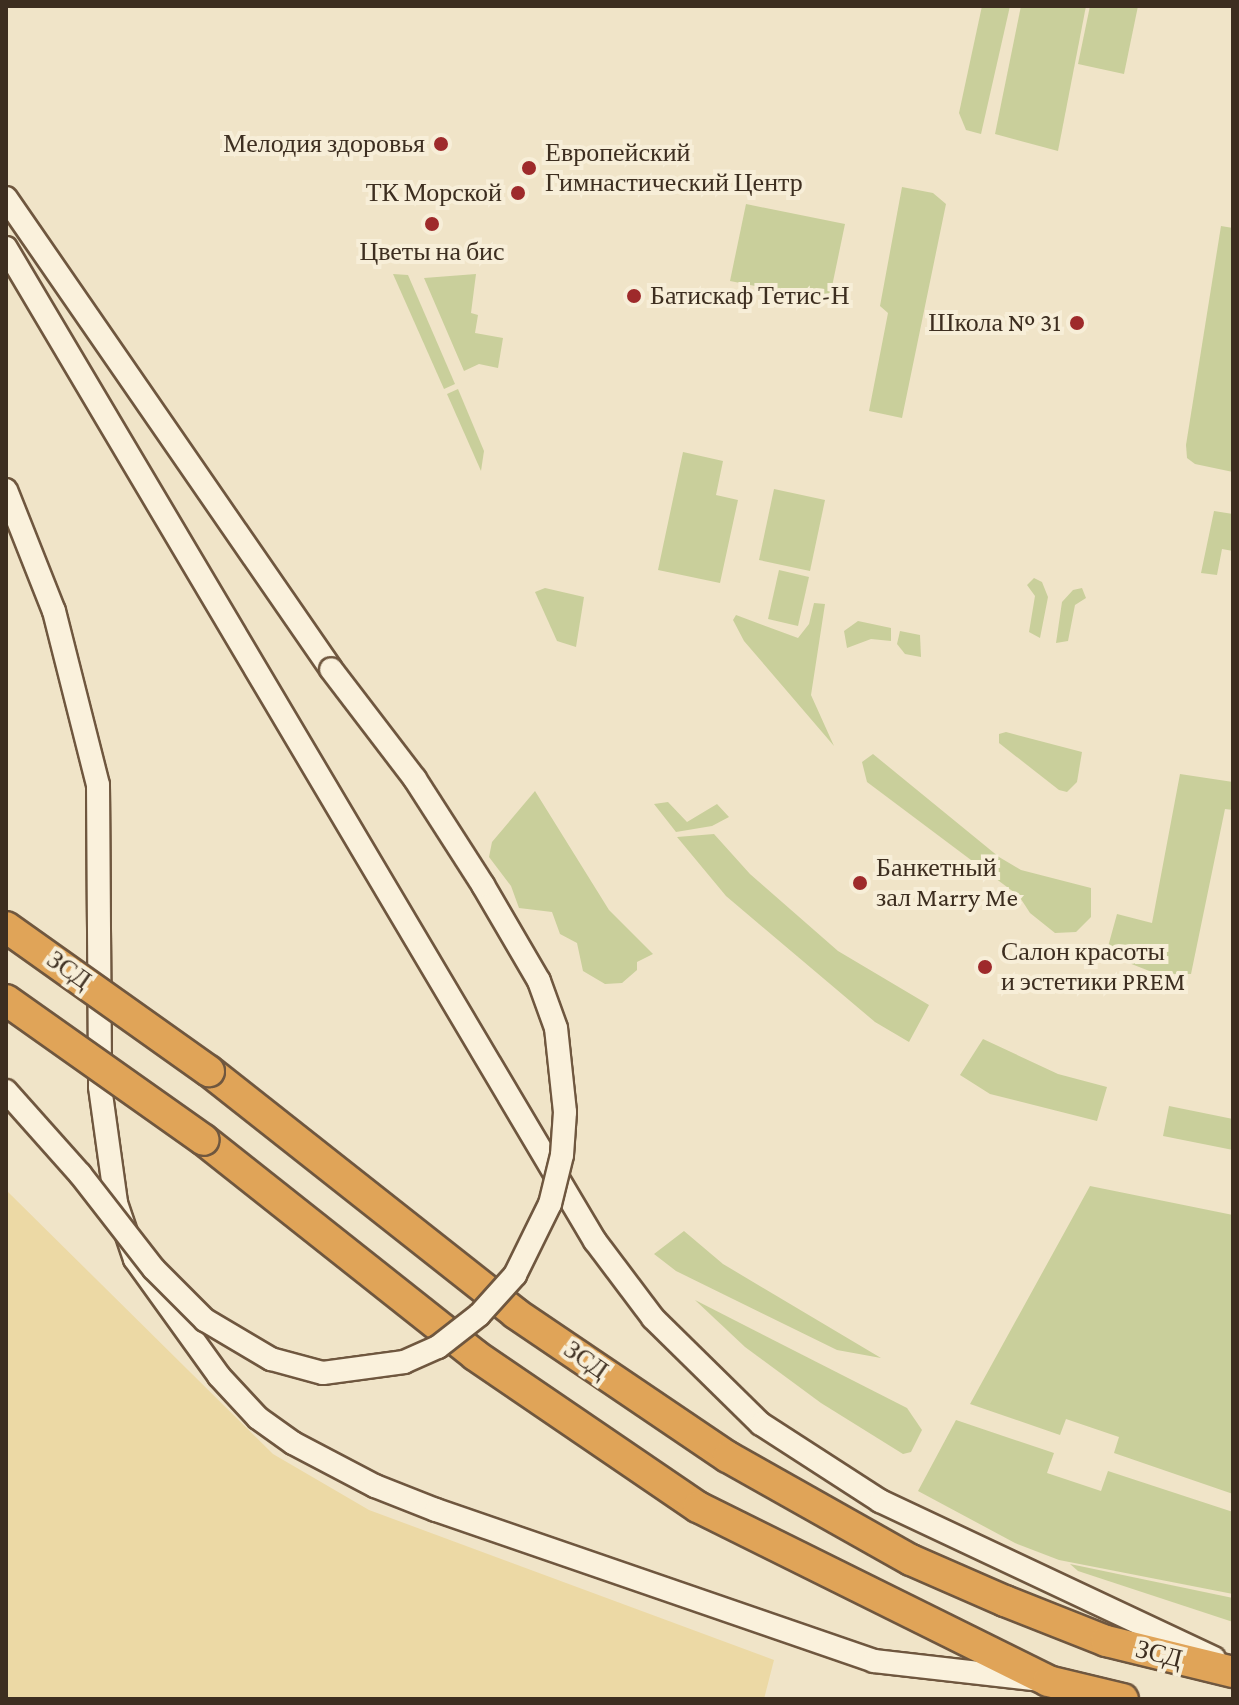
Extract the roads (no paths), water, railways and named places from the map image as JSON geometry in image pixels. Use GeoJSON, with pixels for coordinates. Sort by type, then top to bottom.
{"type":"FeatureCollection","features":[{"type":"Feature","properties":{"kind":"highway","name":"ЗСД"},"geometry":{"type":"LineString","coordinates":[[6,927],[257,1107],[515,1313],[728,1457],[911,1560],[1106,1641],[1233,1670]]}},
{"type":"Feature","properties":{"kind":"highway","name":"ЗСД"},"geometry":{"type":"LineString","coordinates":[[6,1000],[216,1149],[475,1355],[698,1507],[1048,1681],[1123,1699]]}},
{"type":"Feature","properties":{"kind":"main road"},"geometry":{"type":"LineString","coordinates":[[6,198],[331,669],[415,779],[483,885],[539,981],[556,1028],[565,1112],[562,1155],[550,1204],[515,1275],[479,1315],[438,1347],[404,1362],[323,1373],[271,1359],[205,1320],[154,1269],[80,1174],[6,1091]]}},
{"type":"Feature","properties":{"kind":"main road"},"geometry":{"type":"LineString","coordinates":[[6,248],[226,623],[360,838],[595,1241],[653,1318],[761,1424],[880,1501],[1233,1670]]}},
{"type":"Feature","properties":{"kind":"main road"},"geometry":{"type":"LineString","coordinates":[[6,490],[54,611],[87,726],[98,785],[100,1087],[116,1203],[135,1259],[186,1336],[258,1418],[293,1443],[375,1486],[874,1661],[1048,1681]]}},
{"type":"Feature","properties":{"kind":"place","name":"Мелодия здоровья"},"geometry":{"type":"Point","coordinates":[441,144]}},
{"type":"Feature","properties":{"kind":"place","name":"Европейский Гимнастический Центр"},"geometry":{"type":"Point","coordinates":[529,168]}},
{"type":"Feature","properties":{"kind":"place","name":"ТК Морской"},"geometry":{"type":"Point","coordinates":[518,193]}},
{"type":"Feature","properties":{"kind":"place","name":"Цветы на бис"},"geometry":{"type":"Point","coordinates":[432,224]}},
{"type":"Feature","properties":{"kind":"place","name":"Батискаф Тетис-Н"},"geometry":{"type":"Point","coordinates":[634,296]}},
{"type":"Feature","properties":{"kind":"place","name":"Школа № 31"},"geometry":{"type":"Point","coordinates":[1077,323]}},
{"type":"Feature","properties":{"kind":"place","name":"Банкетный зал Marry Me"},"geometry":{"type":"Point","coordinates":[860,883]}},
{"type":"Feature","properties":{"kind":"place","name":"Салон красоты и эстетики PREM"},"geometry":{"type":"Point","coordinates":[985,967]}}]}
